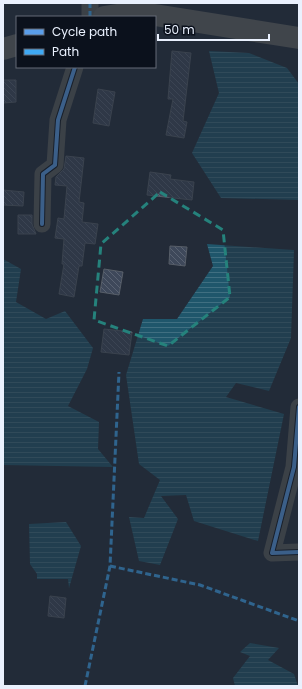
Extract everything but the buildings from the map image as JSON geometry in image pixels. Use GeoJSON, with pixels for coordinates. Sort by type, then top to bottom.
{"type":"FeatureCollection","features":[{"type":"Feature","properties":{"kind":"main road"},"geometry":{"type":"LineString","coordinates":[[110,16],[136,12],[299,38]]}},
{"type":"Feature","properties":{"kind":"main road"},"geometry":{"type":"LineString","coordinates":[[3,49],[16,44]]}},
{"type":"Feature","properties":{"kind":"street"},"geometry":{"type":"LineString","coordinates":[[90,3],[90,16]]}},
{"type":"Feature","properties":{"kind":"street"},"geometry":{"type":"LineString","coordinates":[[42,224],[43,174],[55,165],[58,120],[75,68]]}},
{"type":"Feature","properties":{"kind":"street"},"geometry":{"type":"LineString","coordinates":[[299,407],[294,467],[272,553],[299,552]]}},
{"type":"Feature","properties":{"kind":"highlighted area"},"geometry":{"type":"Polygon","coordinates":[[[160,192],[223,230],[230,297],[168,346],[94,320],[101,244],[160,192]]]}},
{"type":"Feature","properties":{"kind":"water"},"geometry":{"type":"Polygon","coordinates":[[[209,51],[249,53],[287,68],[299,84],[299,200],[221,198],[192,153],[219,93],[209,51]]]}},
{"type":"Feature","properties":{"kind":"water"},"geometry":{"type":"Polygon","coordinates":[[[207,244],[294,250],[291,338],[269,391],[236,383],[226,397],[284,414],[258,541],[194,521],[186,495],[161,496],[178,519],[160,565],[139,561],[129,517],[144,518],[160,480],[139,464],[126,375],[143,319],[177,319],[213,266],[207,244]]]}},
{"type":"Feature","properties":{"kind":"water"},"geometry":{"type":"Polygon","coordinates":[[[3,259],[21,269],[16,302],[46,319],[65,311],[93,348],[87,369],[68,406],[99,422],[98,449],[113,467],[3,465],[3,259]]]}},
{"type":"Feature","properties":{"kind":"water"},"geometry":{"type":"Polygon","coordinates":[[[66,522],[81,546],[69,588],[68,579],[37,579],[37,574],[30,564],[29,524],[66,522]]]}},
{"type":"Feature","properties":{"kind":"water"},"geometry":{"type":"Polygon","coordinates":[[[250,643],[279,648],[268,660],[294,674],[298,686],[235,686],[233,678],[250,656],[240,652],[250,643]]]}},
{"type":"Feature","properties":{"kind":"marked path"},"geometry":{"type":"LineString","coordinates":[[90,3],[90,16]]}},
{"type":"Feature","properties":{"kind":"marked path"},"geometry":{"type":"LineString","coordinates":[[85,686],[110,566],[119,372]]}},
{"type":"Feature","properties":{"kind":"marked path"},"geometry":{"type":"LineString","coordinates":[[110,566],[200,585],[299,621]]}},
{"type":"Feature","properties":{"kind":"cycle path"},"geometry":{"type":"LineString","coordinates":[[42,224],[43,174],[55,165],[58,120],[75,68]]}},
{"type":"Feature","properties":{"kind":"cycle path"},"geometry":{"type":"LineString","coordinates":[[299,407],[294,467],[272,553],[299,552]]}}]}
